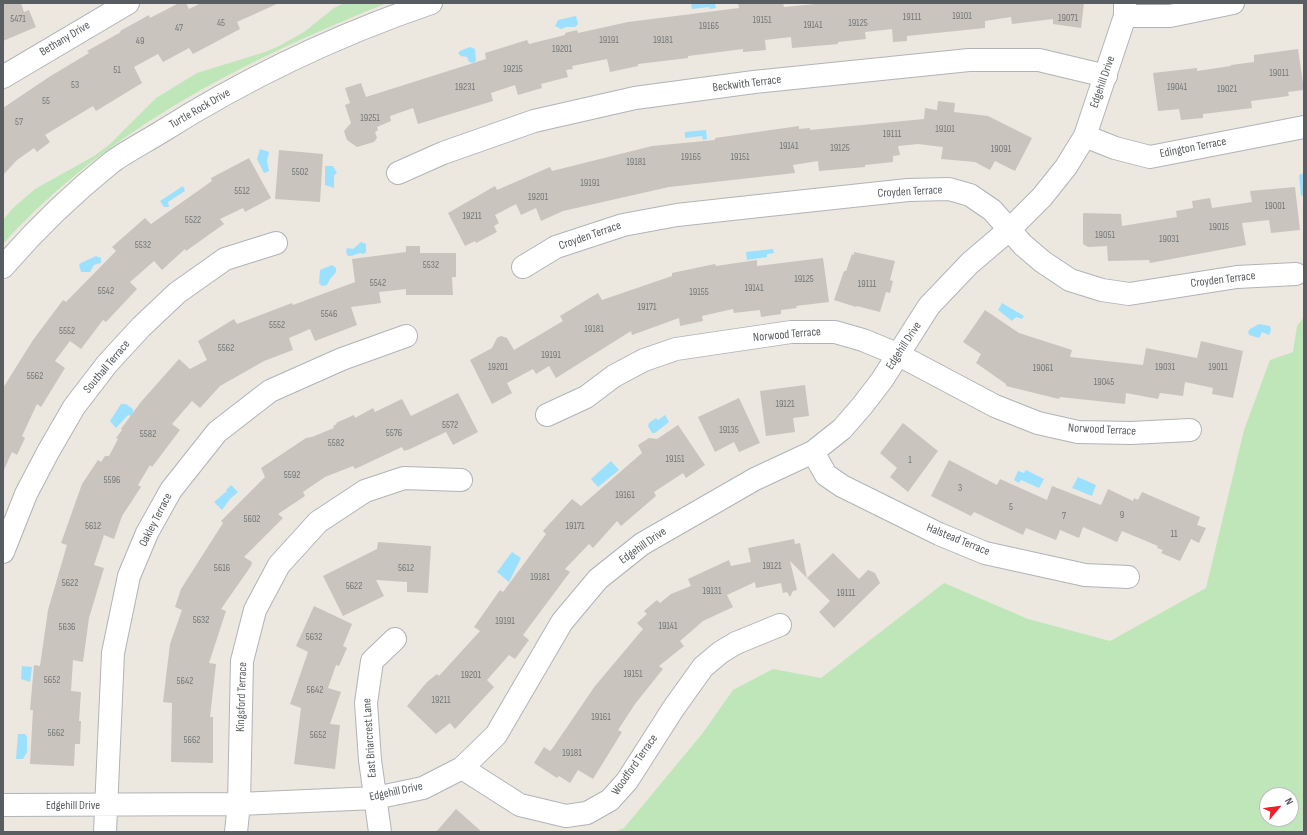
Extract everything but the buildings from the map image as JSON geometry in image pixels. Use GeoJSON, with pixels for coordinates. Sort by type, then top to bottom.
{"type":"FeatureCollection","features":[{"type":"Feature","properties":{"kind":"street","name":"Bethany Drive"},"geometry":{"type":"LineString","coordinates":[[3,76],[128,3]]}},
{"type":"Feature","properties":{"kind":"street","name":"Turtle Rock Drive"},"geometry":{"type":"LineString","coordinates":[[3,267],[47,218],[76,191],[114,161],[185,116],[262,75],[341,38],[428,3]]}},
{"type":"Feature","properties":{"kind":"street"},"geometry":{"type":"LineString","coordinates":[[1125,10],[1170,16],[1233,3]]}},
{"type":"Feature","properties":{"kind":"street","name":"Edgehill Drive"},"geometry":{"type":"LineString","coordinates":[[3,806],[239,804],[375,798],[423,788],[462,768],[496,736],[562,622],[598,579],[648,540],[755,479],[813,452],[842,429],[882,380],[897,354],[929,306],[970,263],[1010,229],[1042,197],[1066,167],[1085,136],[1106,76],[1125,10]]}},
{"type":"Feature","properties":{"kind":"street","name":"Beckwith Terrace"},"geometry":{"type":"LineString","coordinates":[[398,173],[443,153],[534,121],[635,98],[754,82],[969,60],[1039,60],[1106,76]]}},
{"type":"Feature","properties":{"kind":"street","name":"Edington Terrace"},"geometry":{"type":"LineString","coordinates":[[1085,136],[1115,148],[1150,157],[1304,127]]}},
{"type":"Feature","properties":{"kind":"street","name":"Croyden Terrace"},"geometry":{"type":"LineString","coordinates":[[523,266],[556,247],[623,224],[678,215],[908,190],[949,189],[970,195],[992,210],[1023,245],[1043,262],[1070,280],[1102,290],[1129,294],[1237,277],[1296,274]]}},
{"type":"Feature","properties":{"kind":"street","name":"Southall Terrace"},"geometry":{"type":"LineString","coordinates":[[3,552],[26,494],[48,452],[74,407],[107,364],[141,328],[178,293],[225,259],[276,243]]}},
{"type":"Feature","properties":{"kind":"street","name":"Norwood Terrace"},"geometry":{"type":"LineString","coordinates":[[547,415],[586,397],[614,376],[644,360],[676,348],[791,332],[835,332],[863,340],[897,354],[995,406],[1038,423],[1078,432],[1131,433],[1190,430]]}},
{"type":"Feature","properties":{"kind":"street","name":"Oakley Terrace"},"geometry":{"type":"LineString","coordinates":[[105,832],[108,806],[108,746],[113,653],[129,576],[147,533],[171,490],[217,432],[270,392],[342,359],[406,336]]}},
{"type":"Feature","properties":{"kind":"street","name":"Halstead Terrace"},"geometry":{"type":"LineString","coordinates":[[813,452],[826,475],[842,486],[888,510],[985,553],[1085,574],[1128,578]]}},
{"type":"Feature","properties":{"kind":"street","name":"Kingsford Terrace"},"geometry":{"type":"LineString","coordinates":[[236,832],[239,804],[242,661],[255,610],[279,565],[318,522],[365,491],[404,478],[461,480]]}},
{"type":"Feature","properties":{"kind":"street","name":"Woodford Terrace"},"geometry":{"type":"LineString","coordinates":[[462,768],[520,805],[566,816],[587,813],[610,800],[627,781],[673,709],[703,667],[721,652],[736,643],[780,625]]}},
{"type":"Feature","properties":{"kind":"street","name":"East Briarcrest Lane"},"geometry":{"type":"LineString","coordinates":[[380,832],[375,798],[366,703],[372,661],[395,639]]}},
{"type":"Feature","properties":{"kind":"green space"},"geometry":{"type":"Polygon","coordinates":[[[344,3],[387,3],[334,25],[231,74],[181,102],[133,132],[87,166],[44,203],[3,244],[3,220],[13,208],[35,189],[94,156],[109,145],[156,98],[197,73],[265,52],[279,46],[304,32],[334,8],[344,3]]]}},
{"type":"Feature","properties":{"kind":"green space"},"geometry":{"type":"Polygon","coordinates":[[[1304,317],[1304,832],[614,832],[624,828],[702,734],[733,690],[773,669],[821,678],[944,583],[1028,619],[1110,641],[1206,588],[1244,430],[1270,360],[1293,352],[1297,326],[1304,317]]]}},
{"type":"Feature","properties":{"kind":"water"},"geometry":{"type":"Polygon","coordinates":[[[691,3],[715,3],[716,8],[710,9],[709,7],[692,9],[691,3]]]}},
{"type":"Feature","properties":{"kind":"water"},"geometry":{"type":"Polygon","coordinates":[[[576,16],[578,24],[575,27],[566,27],[561,29],[555,26],[558,20],[576,16]]]}},
{"type":"Feature","properties":{"kind":"water"},"geometry":{"type":"Polygon","coordinates":[[[470,47],[475,49],[476,60],[474,63],[469,62],[467,57],[461,56],[458,53],[470,47]]]}},
{"type":"Feature","properties":{"kind":"water"},"geometry":{"type":"Polygon","coordinates":[[[706,130],[707,139],[703,140],[702,136],[685,138],[685,132],[706,130]]]}},
{"type":"Feature","properties":{"kind":"water"},"geometry":{"type":"Polygon","coordinates":[[[260,149],[269,152],[267,161],[269,171],[264,173],[257,159],[260,149]]]}},
{"type":"Feature","properties":{"kind":"water"},"geometry":{"type":"Polygon","coordinates":[[[325,166],[333,166],[337,173],[334,175],[334,188],[325,185],[325,166]]]}},
{"type":"Feature","properties":{"kind":"water"},"geometry":{"type":"Polygon","coordinates":[[[1304,173],[1304,195],[1301,196],[1299,175],[1304,173]]]}},
{"type":"Feature","properties":{"kind":"water"},"geometry":{"type":"Polygon","coordinates":[[[183,186],[185,191],[168,202],[169,207],[164,207],[160,201],[183,186]]]}},
{"type":"Feature","properties":{"kind":"water"},"geometry":{"type":"Polygon","coordinates":[[[361,242],[366,244],[366,252],[364,254],[360,253],[348,256],[346,252],[347,248],[353,249],[361,242]]]}},
{"type":"Feature","properties":{"kind":"water"},"geometry":{"type":"Polygon","coordinates":[[[773,249],[774,253],[767,254],[767,257],[747,260],[746,252],[773,249]]]}},
{"type":"Feature","properties":{"kind":"water"},"geometry":{"type":"Polygon","coordinates":[[[96,256],[101,258],[101,263],[94,265],[90,272],[81,272],[79,265],[96,256]]]}},
{"type":"Feature","properties":{"kind":"water"},"geometry":{"type":"Polygon","coordinates":[[[332,265],[336,268],[336,272],[327,285],[322,286],[319,283],[320,270],[332,265]]]}},
{"type":"Feature","properties":{"kind":"water"},"geometry":{"type":"Polygon","coordinates":[[[1002,303],[1024,316],[1022,319],[1016,317],[1012,321],[998,310],[1002,303]]]}},
{"type":"Feature","properties":{"kind":"water"},"geometry":{"type":"Polygon","coordinates":[[[1259,324],[1270,326],[1271,330],[1269,335],[1262,332],[1259,338],[1249,335],[1248,332],[1250,329],[1259,324]]]}},
{"type":"Feature","properties":{"kind":"water"},"geometry":{"type":"Polygon","coordinates":[[[121,404],[126,404],[133,409],[133,413],[131,416],[128,415],[116,428],[110,421],[121,404]]]}},
{"type":"Feature","properties":{"kind":"water"},"geometry":{"type":"Polygon","coordinates":[[[665,415],[669,422],[655,433],[652,433],[648,426],[649,423],[656,418],[658,420],[665,415]]]}},
{"type":"Feature","properties":{"kind":"water"},"geometry":{"type":"Polygon","coordinates":[[[611,461],[619,470],[598,487],[591,479],[611,461]]]}},
{"type":"Feature","properties":{"kind":"water"},"geometry":{"type":"Polygon","coordinates":[[[1026,470],[1044,479],[1039,488],[1021,480],[1019,483],[1014,480],[1018,471],[1024,473],[1026,470]]]}},
{"type":"Feature","properties":{"kind":"water"},"geometry":{"type":"Polygon","coordinates":[[[1078,477],[1096,485],[1092,496],[1072,488],[1078,477]]]}},
{"type":"Feature","properties":{"kind":"water"},"geometry":{"type":"Polygon","coordinates":[[[231,485],[238,492],[230,499],[222,510],[214,502],[227,491],[226,490],[231,485]]]}},
{"type":"Feature","properties":{"kind":"water"},"geometry":{"type":"Polygon","coordinates":[[[512,552],[521,558],[509,582],[497,572],[512,552]]]}},
{"type":"Feature","properties":{"kind":"water"},"geometry":{"type":"Polygon","coordinates":[[[22,666],[32,667],[30,682],[21,679],[22,666]]]}},
{"type":"Feature","properties":{"kind":"water"},"geometry":{"type":"Polygon","coordinates":[[[18,734],[25,734],[27,737],[27,752],[23,759],[16,759],[18,734]]]}}]}
